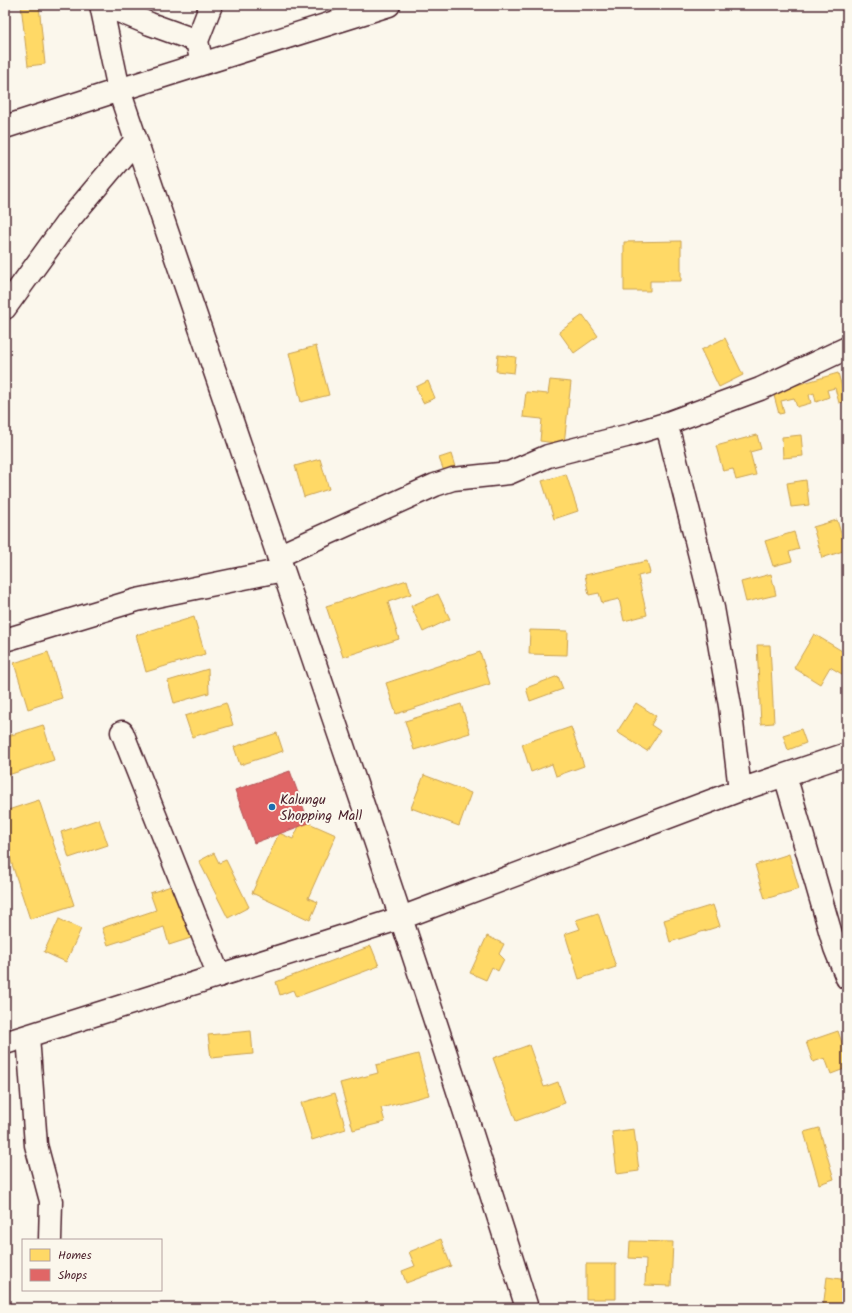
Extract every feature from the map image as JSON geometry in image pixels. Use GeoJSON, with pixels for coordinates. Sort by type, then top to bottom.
{"type":"FeatureCollection","features":[{"type":"Feature","properties":{"kind":"street"},"geometry":{"type":"LineString","coordinates":[[101,5],[119,90],[401,918],[490,1187],[528,1308]]}},
{"type":"Feature","properties":{"kind":"street"},"geometry":{"type":"LineString","coordinates":[[104,5],[197,41]]}},
{"type":"Feature","properties":{"kind":"street"},"geometry":{"type":"LineString","coordinates":[[201,64],[197,41],[211,5]]}},
{"type":"Feature","properties":{"kind":"street"},"geometry":{"type":"LineString","coordinates":[[5,127],[389,5]]}},
{"type":"Feature","properties":{"kind":"street"},"geometry":{"type":"LineString","coordinates":[[5,308],[68,221],[136,140]]}},
{"type":"Feature","properties":{"kind":"street"},"geometry":{"type":"LineString","coordinates":[[5,640],[136,600],[280,563],[435,485],[464,478],[509,473],[548,456],[626,436],[665,424],[760,389],[847,348]]}},
{"type":"Feature","properties":{"kind":"street"},"geometry":{"type":"LineString","coordinates":[[665,424],[670,437],[713,608],[730,706],[740,790]]}},
{"type":"Feature","properties":{"kind":"street"},"geometry":{"type":"LineString","coordinates":[[122,732],[219,976]]}},
{"type":"Feature","properties":{"kind":"street"},"geometry":{"type":"LineString","coordinates":[[5,1043],[401,918],[740,790],[847,754]]}},
{"type":"Feature","properties":{"kind":"street"},"geometry":{"type":"LineString","coordinates":[[785,775],[835,948],[847,978]]}},
{"type":"Feature","properties":{"kind":"street"},"geometry":{"type":"LineString","coordinates":[[28,1036],[36,1145],[51,1201],[50,1239]]}},
{"type":"Feature","properties":{"kind":"building: Homes"},"geometry":{"type":"Polygon","coordinates":[[[21,5],[39,5],[45,64],[28,66],[21,5]]]}},
{"type":"Feature","properties":{"kind":"building: Homes"},"geometry":{"type":"Polygon","coordinates":[[[681,241],[681,281],[650,281],[650,291],[624,291],[624,242],[681,241]]]}},
{"type":"Feature","properties":{"kind":"building: Homes"},"geometry":{"type":"Polygon","coordinates":[[[583,315],[598,336],[574,353],[559,332],[583,315]]]}},
{"type":"Feature","properties":{"kind":"building: Homes"},"geometry":{"type":"Polygon","coordinates":[[[725,338],[743,375],[719,387],[701,350],[725,338]]]}},
{"type":"Feature","properties":{"kind":"building: Homes"},"geometry":{"type":"Polygon","coordinates":[[[316,346],[329,395],[301,402],[289,353],[316,346]]]}},
{"type":"Feature","properties":{"kind":"building: Homes"},"geometry":{"type":"Polygon","coordinates":[[[498,355],[516,357],[514,373],[496,371],[498,355]]]}},
{"type":"Feature","properties":{"kind":"building: Homes"},"geometry":{"type":"Polygon","coordinates":[[[838,373],[846,401],[839,403],[835,388],[827,390],[829,397],[816,402],[814,393],[809,395],[811,403],[797,407],[794,398],[781,401],[784,413],[779,414],[773,392],[838,373]]]}},
{"type":"Feature","properties":{"kind":"building: Homes"},"geometry":{"type":"Polygon","coordinates":[[[550,380],[571,382],[564,444],[540,441],[542,419],[523,417],[526,392],[548,394],[550,380]]]}},
{"type":"Feature","properties":{"kind":"building: Homes"},"geometry":{"type":"Polygon","coordinates":[[[428,381],[435,398],[423,403],[416,387],[428,381]]]}},
{"type":"Feature","properties":{"kind":"building: Homes"},"geometry":{"type":"Polygon","coordinates":[[[757,435],[761,449],[750,452],[756,475],[736,480],[733,469],[723,471],[716,446],[757,435]]]}},
{"type":"Feature","properties":{"kind":"building: Homes"},"geometry":{"type":"Polygon","coordinates":[[[801,435],[803,456],[783,458],[782,437],[801,435]]]}},
{"type":"Feature","properties":{"kind":"building: Homes"},"geometry":{"type":"Polygon","coordinates":[[[451,454],[456,470],[445,474],[439,458],[451,454]]]}},
{"type":"Feature","properties":{"kind":"building: Homes"},"geometry":{"type":"Polygon","coordinates":[[[320,459],[329,489],[304,497],[295,466],[320,459]]]}},
{"type":"Feature","properties":{"kind":"building: Homes"},"geometry":{"type":"Polygon","coordinates":[[[566,474],[578,511],[554,519],[542,481],[566,474]]]}},
{"type":"Feature","properties":{"kind":"building: Homes"},"geometry":{"type":"Polygon","coordinates":[[[806,480],[809,505],[791,507],[787,483],[806,480]]]}},
{"type":"Feature","properties":{"kind":"building: Homes"},"geometry":{"type":"Polygon","coordinates":[[[837,520],[846,550],[822,558],[813,527],[837,520]]]}},
{"type":"Feature","properties":{"kind":"building: Homes"},"geometry":{"type":"Polygon","coordinates":[[[794,532],[799,549],[789,552],[792,561],[773,566],[765,541],[794,532]]]}},
{"type":"Feature","properties":{"kind":"building: Homes"},"geometry":{"type":"Polygon","coordinates":[[[647,561],[650,573],[638,576],[647,615],[624,621],[619,599],[602,603],[599,593],[589,595],[585,575],[647,561]]]}},
{"type":"Feature","properties":{"kind":"building: Homes"},"geometry":{"type":"Polygon","coordinates":[[[771,574],[776,595],[746,602],[741,582],[771,574]]]}},
{"type":"Feature","properties":{"kind":"building: Homes"},"geometry":{"type":"Polygon","coordinates":[[[407,580],[411,594],[388,602],[399,639],[343,657],[326,606],[407,580]]]}},
{"type":"Feature","properties":{"kind":"building: Homes"},"geometry":{"type":"Polygon","coordinates":[[[438,594],[450,619],[423,632],[411,606],[438,594]]]}},
{"type":"Feature","properties":{"kind":"building: Homes"},"geometry":{"type":"Polygon","coordinates":[[[194,617],[205,654],[146,672],[136,635],[194,617]]]}},
{"type":"Feature","properties":{"kind":"building: Homes"},"geometry":{"type":"Polygon","coordinates":[[[530,630],[568,631],[567,655],[529,654],[530,630]]]}},
{"type":"Feature","properties":{"kind":"building: Homes"},"geometry":{"type":"Polygon","coordinates":[[[814,634],[847,654],[847,677],[830,667],[820,684],[794,668],[814,634]]]}},
{"type":"Feature","properties":{"kind":"building: Homes"},"geometry":{"type":"Polygon","coordinates":[[[757,645],[770,645],[774,723],[761,724],[757,645]]]}},
{"type":"Feature","properties":{"kind":"building: Homes"},"geometry":{"type":"Polygon","coordinates":[[[48,652],[62,698],[28,709],[14,663],[48,652]]]}},
{"type":"Feature","properties":{"kind":"building: Homes"},"geometry":{"type":"Polygon","coordinates":[[[480,652],[490,684],[396,714],[386,683],[480,652]]]}},
{"type":"Feature","properties":{"kind":"building: Homes"},"geometry":{"type":"Polygon","coordinates":[[[208,669],[209,693],[174,703],[168,681],[208,669]]]}},
{"type":"Feature","properties":{"kind":"building: Homes"},"geometry":{"type":"Polygon","coordinates":[[[558,676],[563,689],[530,701],[526,688],[558,676]]]}},
{"type":"Feature","properties":{"kind":"building: Homes"},"geometry":{"type":"Polygon","coordinates":[[[226,703],[233,725],[192,737],[185,716],[226,703]]]}},
{"type":"Feature","properties":{"kind":"building: Homes"},"geometry":{"type":"Polygon","coordinates":[[[636,703],[656,716],[651,725],[660,731],[647,751],[617,732],[636,703]]]}},
{"type":"Feature","properties":{"kind":"building: Homes"},"geometry":{"type":"Polygon","coordinates":[[[461,704],[470,733],[414,750],[405,721],[461,704]]]}},
{"type":"Feature","properties":{"kind":"building: Homes"},"geometry":{"type":"Polygon","coordinates":[[[43,725],[54,760],[5,776],[5,737],[43,725]]]}},
{"type":"Feature","properties":{"kind":"building: Homes"},"geometry":{"type":"Polygon","coordinates":[[[571,727],[584,766],[556,776],[552,764],[531,772],[522,744],[571,727]]]}},
{"type":"Feature","properties":{"kind":"building: Homes"},"geometry":{"type":"Polygon","coordinates":[[[801,729],[806,743],[788,750],[783,735],[801,729]]]}},
{"type":"Feature","properties":{"kind":"building: Homes"},"geometry":{"type":"Polygon","coordinates":[[[277,733],[283,751],[240,765],[234,747],[277,733]]]}},
{"type":"Feature","properties":{"kind":"building: Homes"},"geometry":{"type":"Polygon","coordinates":[[[424,775],[471,793],[459,826],[411,808],[424,775]]]}},
{"type":"Feature","properties":{"kind":"building: Homes"},"geometry":{"type":"Polygon","coordinates":[[[39,800],[74,905],[30,919],[5,843],[5,811],[39,800]]]}},
{"type":"Feature","properties":{"kind":"building: Homes"},"geometry":{"type":"Polygon","coordinates":[[[99,819],[108,845],[69,858],[61,832],[99,819]]]}},
{"type":"Feature","properties":{"kind":"building: Homes"},"geometry":{"type":"Polygon","coordinates":[[[302,820],[336,835],[308,898],[318,902],[310,920],[252,893],[279,833],[293,839],[302,820]]]}},
{"type":"Feature","properties":{"kind":"building: Homes"},"geometry":{"type":"Polygon","coordinates":[[[214,853],[219,863],[226,860],[249,907],[228,918],[199,861],[214,853]]]}},
{"type":"Feature","properties":{"kind":"building: Homes"},"geometry":{"type":"Polygon","coordinates":[[[789,854],[799,889],[765,899],[755,865],[789,854]]]}},
{"type":"Feature","properties":{"kind":"building: Homes"},"geometry":{"type":"Polygon","coordinates":[[[177,884],[194,937],[169,945],[164,927],[108,945],[102,928],[156,910],[150,893],[177,884]]]}},
{"type":"Feature","properties":{"kind":"building: Homes"},"geometry":{"type":"Polygon","coordinates":[[[713,905],[720,926],[670,942],[664,920],[713,905]]]}},
{"type":"Feature","properties":{"kind":"building: Homes"},"geometry":{"type":"Polygon","coordinates":[[[598,913],[616,967],[579,979],[565,934],[580,929],[576,920],[598,913]]]}},
{"type":"Feature","properties":{"kind":"building: Homes"},"geometry":{"type":"Polygon","coordinates":[[[59,919],[81,929],[66,962],[44,952],[59,919]]]}},
{"type":"Feature","properties":{"kind":"building: Homes"},"geometry":{"type":"Polygon","coordinates":[[[487,936],[504,944],[499,954],[504,959],[498,971],[492,967],[486,980],[470,973],[487,936]]]}},
{"type":"Feature","properties":{"kind":"building: Homes"},"geometry":{"type":"Polygon","coordinates":[[[371,946],[379,966],[296,997],[293,990],[280,995],[276,982],[371,946]]]}},
{"type":"Feature","properties":{"kind":"building: Homes"},"geometry":{"type":"Polygon","coordinates":[[[251,1031],[253,1054],[211,1058],[208,1035],[251,1031]]]}},
{"type":"Feature","properties":{"kind":"building: Homes"},"geometry":{"type":"Polygon","coordinates":[[[838,1031],[847,1057],[847,1068],[831,1074],[825,1058],[813,1062],[806,1042],[838,1031]]]}},
{"type":"Feature","properties":{"kind":"building: Homes"},"geometry":{"type":"Polygon","coordinates":[[[529,1045],[544,1087],[558,1082],[565,1103],[516,1121],[493,1058],[529,1045]]]}},
{"type":"Feature","properties":{"kind":"building: Homes"},"geometry":{"type":"Polygon","coordinates":[[[418,1054],[429,1095],[381,1108],[385,1122],[353,1130],[340,1083],[378,1073],[376,1065],[418,1054]]]}},
{"type":"Feature","properties":{"kind":"building: Homes"},"geometry":{"type":"Polygon","coordinates":[[[335,1093],[346,1129],[312,1140],[301,1103],[335,1093]]]}},
{"type":"Feature","properties":{"kind":"building: Homes"},"geometry":{"type":"Polygon","coordinates":[[[819,1128],[834,1179],[819,1184],[804,1132],[819,1128]]]}},
{"type":"Feature","properties":{"kind":"building: Homes"},"geometry":{"type":"Polygon","coordinates":[[[634,1129],[639,1171],[617,1174],[612,1132],[634,1129]]]}},
{"type":"Feature","properties":{"kind":"building: Homes"},"geometry":{"type":"Polygon","coordinates":[[[441,1239],[451,1266],[406,1283],[402,1271],[415,1266],[409,1252],[441,1239]]]}},
{"type":"Feature","properties":{"kind":"building: Homes"},"geometry":{"type":"Polygon","coordinates":[[[630,1241],[673,1242],[671,1286],[645,1285],[646,1259],[629,1258],[630,1241]]]}},
{"type":"Feature","properties":{"kind":"building: Homes"},"geometry":{"type":"Polygon","coordinates":[[[586,1264],[616,1264],[616,1299],[586,1299],[586,1264]]]}},
{"type":"Feature","properties":{"kind":"building: Homes"},"geometry":{"type":"Polygon","coordinates":[[[827,1277],[847,1280],[847,1308],[823,1308],[827,1277]]]}},
{"type":"Feature","properties":{"kind":"building: Shops","name":"Kalungu Shopping Mall"},"geometry":{"type":"Polygon","coordinates":[[[290,771],[309,823],[254,843],[235,790],[290,771]]]}},
{"type":"Feature","properties":{"kind":"place","name":"Kalungu Shopping Mall"},"geometry":{"type":"Point","coordinates":[272,807]}}]}
